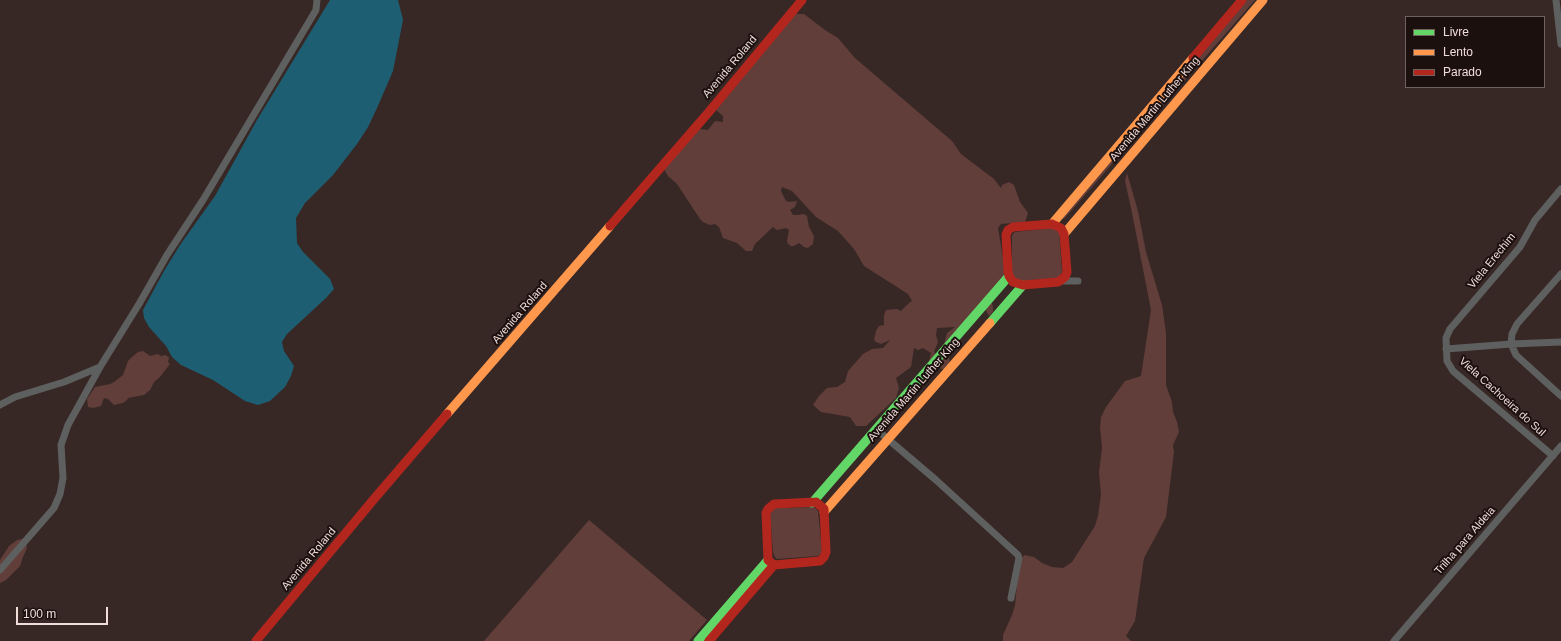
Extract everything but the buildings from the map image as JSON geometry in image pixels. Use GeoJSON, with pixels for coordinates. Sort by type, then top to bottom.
{"type":"FeatureCollection","features":[{"type":"Feature","properties":{"kind":"main road","name":"Avenida Roland"},"geometry":{"type":"LineString","coordinates":[[256,641],[374,499],[708,113],[802,0]]}},
{"type":"Feature","properties":{"kind":"main road","name":"Avenida Martin Luther King"},"geometry":{"type":"LineString","coordinates":[[1052,224],[1242,0]]}},
{"type":"Feature","properties":{"kind":"main road","name":"Avenida Martin Luther King"},"geometry":{"type":"LineString","coordinates":[[1064,234],[1263,0]]}},
{"type":"Feature","properties":{"kind":"main road"},"geometry":{"type":"LineString","coordinates":[[1052,224],[1062,228],[1064,234],[1067,272],[1062,280],[1058,282],[1023,285],[1013,282],[1009,276],[1006,235],[1008,230],[1013,227],[1052,224]]}},
{"type":"Feature","properties":{"kind":"main road","name":"Avenida Martin Luther King"},"geometry":{"type":"LineString","coordinates":[[812,503],[1009,276]]}},
{"type":"Feature","properties":{"kind":"main road","name":"Avenida Martin Luther King"},"geometry":{"type":"LineString","coordinates":[[824,512],[1023,285]]}},
{"type":"Feature","properties":{"kind":"main road"},"geometry":{"type":"LineString","coordinates":[[944,351],[955,361]]}},
{"type":"Feature","properties":{"kind":"main road"},"geometry":{"type":"LineString","coordinates":[[698,641],[771,563],[820,561],[824,557],[826,552],[824,509],[820,505],[816,502],[774,504],[768,509],[766,513],[771,563],[709,641]]}},
{"type":"Feature","properties":{"kind":"street"},"geometry":{"type":"LineString","coordinates":[[0,570],[54,508],[60,494],[63,478],[61,444],[68,425],[100,367],[167,255],[203,200],[316,10],[317,0]]}},
{"type":"Feature","properties":{"kind":"street"},"geometry":{"type":"LineString","coordinates":[[1556,0],[1561,44]]}},
{"type":"Feature","properties":{"kind":"street","name":"Viela Erechim"},"geometry":{"type":"LineString","coordinates":[[1446,349],[1446,338],[1450,329],[1520,247],[1535,220],[1561,188]]}},
{"type":"Feature","properties":{"kind":"street"},"geometry":{"type":"LineString","coordinates":[[1555,196],[1561,202]]}},
{"type":"Feature","properties":{"kind":"street"},"geometry":{"type":"LineString","coordinates":[[1561,274],[1517,324],[1512,334],[1511,344],[1516,355],[1561,396]]}},
{"type":"Feature","properties":{"kind":"street"},"geometry":{"type":"LineString","coordinates":[[1062,280],[1078,281]]}},
{"type":"Feature","properties":{"kind":"street"},"geometry":{"type":"LineString","coordinates":[[1446,349],[1561,342]]}},
{"type":"Feature","properties":{"kind":"street","name":"Viela Cachoeira do Sul"},"geometry":{"type":"LineString","coordinates":[[1446,349],[1447,361],[1453,371],[1553,456]]}},
{"type":"Feature","properties":{"kind":"street"},"geometry":{"type":"LineString","coordinates":[[0,405],[21,395],[51,387],[100,367]]}},
{"type":"Feature","properties":{"kind":"street"},"geometry":{"type":"LineString","coordinates":[[876,429],[942,485],[1018,555],[1011,598]]}},
{"type":"Feature","properties":{"kind":"street","name":"Trilha para Aldeia"},"geometry":{"type":"LineString","coordinates":[[1394,641],[1561,446]]}},
{"type":"Feature","properties":{"kind":"shaded area"},"geometry":{"type":"Polygon","coordinates":[[[1247,0],[1255,0],[1064,219],[1061,215],[1247,0]]]}},
{"type":"Feature","properties":{"kind":"shaded area"},"geometry":{"type":"Polygon","coordinates":[[[795,14],[804,14],[838,38],[855,58],[952,141],[961,154],[994,179],[1001,188],[1002,185],[1009,182],[1014,185],[1020,202],[1028,213],[1025,222],[1001,224],[998,228],[1006,276],[991,301],[993,312],[989,316],[984,307],[944,344],[947,333],[955,327],[937,328],[936,335],[938,342],[934,352],[938,356],[949,358],[950,363],[945,370],[937,367],[934,369],[929,361],[931,353],[923,348],[918,350],[914,348],[911,367],[896,378],[899,388],[896,398],[866,426],[856,426],[850,417],[821,412],[813,405],[827,388],[837,387],[845,382],[848,371],[863,354],[872,349],[883,348],[890,340],[881,344],[876,342],[874,340],[876,331],[879,326],[884,325],[884,315],[886,310],[897,309],[901,311],[912,301],[908,294],[864,266],[854,249],[838,231],[816,217],[792,191],[782,187],[781,191],[786,201],[797,201],[795,207],[790,210],[793,215],[804,214],[807,216],[809,227],[814,236],[813,244],[808,248],[799,243],[791,246],[787,241],[789,230],[786,228],[777,230],[773,227],[755,244],[752,251],[746,251],[737,243],[723,238],[719,227],[715,224],[710,225],[700,219],[677,184],[668,176],[664,169],[699,129],[708,130],[715,121],[723,122],[723,116],[716,110],[795,14]]]}},
{"type":"Feature","properties":{"kind":"shaded area"},"geometry":{"type":"Polygon","coordinates":[[[1127,173],[1138,211],[1146,252],[1162,305],[1166,333],[1166,385],[1172,402],[1173,412],[1179,432],[1173,445],[1174,452],[1166,517],[1144,558],[1135,621],[1126,636],[1131,641],[1003,641],[1003,635],[1015,605],[1019,564],[1024,555],[1034,557],[1042,563],[1052,567],[1063,568],[1072,562],[1095,526],[1101,494],[1099,472],[1102,448],[1100,427],[1101,417],[1106,407],[1125,381],[1141,376],[1151,310],[1125,181],[1127,173]]]}},
{"type":"Feature","properties":{"kind":"shaded area"},"geometry":{"type":"Polygon","coordinates":[[[1053,228],[1059,231],[1062,272],[1060,276],[1056,278],[1018,281],[1012,276],[1012,235],[1015,232],[1053,228]]]}},
{"type":"Feature","properties":{"kind":"shaded area"},"geometry":{"type":"Polygon","coordinates":[[[143,351],[150,356],[158,354],[169,357],[168,362],[170,364],[154,382],[150,390],[144,395],[128,398],[123,403],[114,405],[108,399],[104,398],[101,406],[93,408],[88,407],[87,399],[95,387],[114,382],[123,375],[128,361],[138,352],[143,351]]]}},
{"type":"Feature","properties":{"kind":"shaded area"},"geometry":{"type":"Polygon","coordinates":[[[814,507],[818,511],[822,552],[818,556],[777,559],[773,552],[770,513],[775,508],[814,507]]]}},
{"type":"Feature","properties":{"kind":"shaded area"},"geometry":{"type":"Polygon","coordinates":[[[589,520],[707,620],[689,641],[484,641],[589,520]]]}},
{"type":"Feature","properties":{"kind":"shaded area"},"geometry":{"type":"Polygon","coordinates":[[[22,539],[26,542],[27,548],[20,566],[6,580],[0,583],[0,560],[9,546],[17,540],[22,539]]]}},
{"type":"Feature","properties":{"kind":"water"},"geometry":{"type":"Polygon","coordinates":[[[330,0],[398,0],[403,20],[393,71],[368,127],[333,175],[305,203],[296,218],[297,243],[303,252],[330,279],[334,289],[287,334],[282,342],[284,351],[294,366],[291,376],[285,387],[270,401],[258,405],[245,401],[213,380],[181,365],[172,357],[166,346],[149,327],[144,318],[143,310],[180,245],[215,196],[257,120],[330,0]]]}},
{"type":"Feature","properties":{"kind":"traffic: fast"},"geometry":{"type":"LineString","coordinates":[[812,503],[1009,276]]}},
{"type":"Feature","properties":{"kind":"traffic: fast"},"geometry":{"type":"LineString","coordinates":[[990,323],[1023,285]]}},
{"type":"Feature","properties":{"kind":"traffic: fast"},"geometry":{"type":"LineString","coordinates":[[698,641],[768,560]]}},
{"type":"Feature","properties":{"kind":"traffic: slow"},"geometry":{"type":"LineString","coordinates":[[1064,234],[1263,0]]}},
{"type":"Feature","properties":{"kind":"traffic: slow"},"geometry":{"type":"LineString","coordinates":[[1052,224],[1193,58]]}},
{"type":"Feature","properties":{"kind":"traffic: slow"},"geometry":{"type":"LineString","coordinates":[[447,414],[610,226]]}},
{"type":"Feature","properties":{"kind":"traffic: slow"},"geometry":{"type":"LineString","coordinates":[[824,512],[990,323]]}},
{"type":"Feature","properties":{"kind":"traffic: jam"},"geometry":{"type":"LineString","coordinates":[[610,226],[708,113],[802,0]]}},
{"type":"Feature","properties":{"kind":"traffic: jam"},"geometry":{"type":"LineString","coordinates":[[1193,58],[1242,0]]}},
{"type":"Feature","properties":{"kind":"traffic: jam"},"geometry":{"type":"LineString","coordinates":[[1052,224],[1061,228],[1064,234],[1067,272],[1065,277],[1058,282],[1023,285],[1013,282],[1008,271],[1006,235],[1008,230],[1013,227],[1052,224]]}},
{"type":"Feature","properties":{"kind":"traffic: jam"},"geometry":{"type":"LineString","coordinates":[[256,641],[447,414]]}},
{"type":"Feature","properties":{"kind":"traffic: jam"},"geometry":{"type":"LineString","coordinates":[[816,502],[824,509],[826,552],[824,557],[820,561],[774,565],[768,560],[766,513],[768,509],[774,504],[816,502]]}},
{"type":"Feature","properties":{"kind":"traffic: jam"},"geometry":{"type":"LineString","coordinates":[[709,641],[774,565]]}}]}
